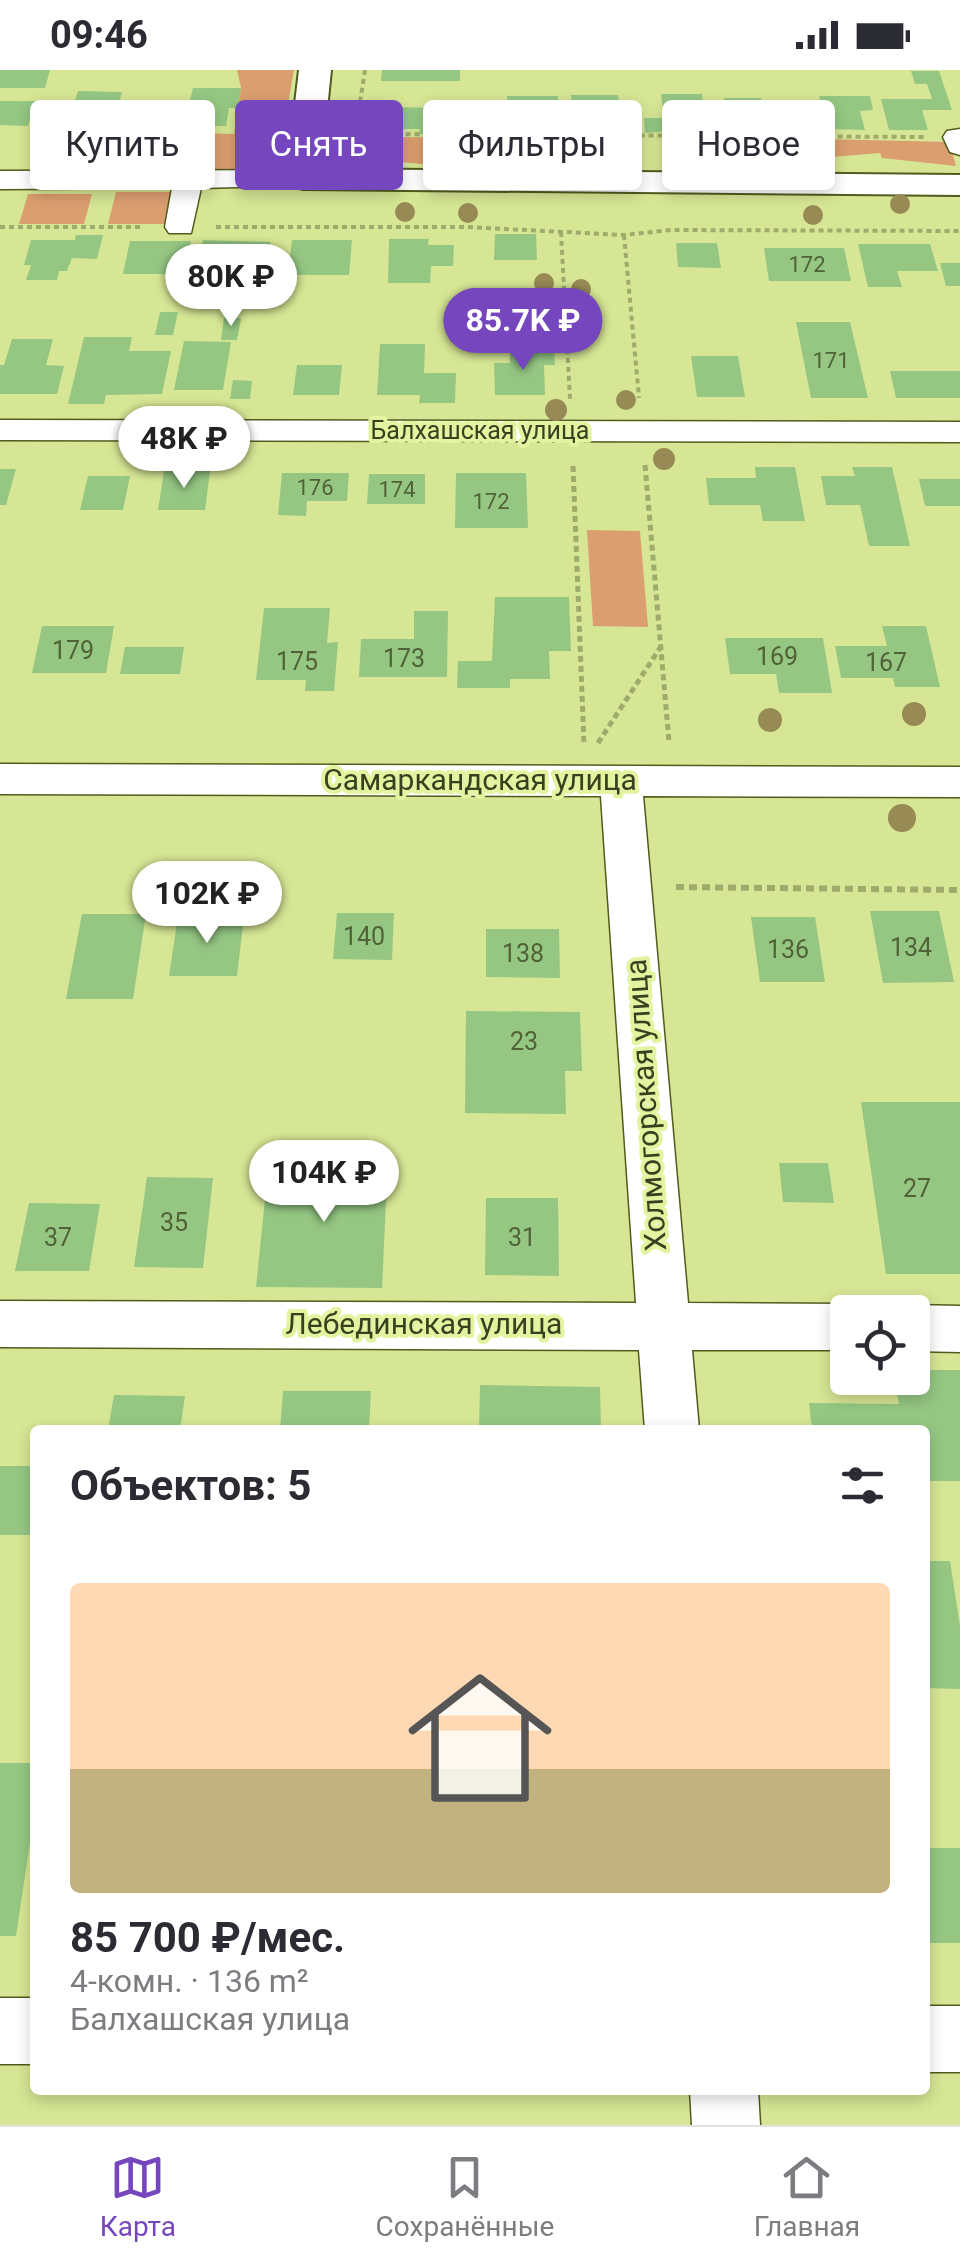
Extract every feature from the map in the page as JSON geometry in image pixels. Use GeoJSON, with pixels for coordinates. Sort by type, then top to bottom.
{"type":"FeatureCollection","features":[{"type":"Feature","properties":{"kind":"main road"},"geometry":{"type":"LineString","coordinates":[[312,100],[316,70]]}},
{"type":"Feature","properties":{"kind":"main road"},"geometry":{"type":"LineString","coordinates":[[403,180],[960,185]]}},
{"type":"Feature","properties":{"kind":"street"},"geometry":{"type":"LineString","coordinates":[[0,180],[30,180]]}},
{"type":"Feature","properties":{"kind":"street"},"geometry":{"type":"LineString","coordinates":[[180,227],[186,190]]}},
{"type":"Feature","properties":{"kind":"street","name":"Балхашская улица"},"geometry":{"type":"LineString","coordinates":[[0,430],[960,432]]}},
{"type":"Feature","properties":{"kind":"street","name":"Самаркандская улица"},"geometry":{"type":"LineString","coordinates":[[0,779],[597,774],[672,780],[960,782]]}},
{"type":"Feature","properties":{"kind":"street","name":"Холмогорская улица"},"geometry":{"type":"LineString","coordinates":[[597,774],[630,887],[672,1425]]}},
{"type":"Feature","properties":{"kind":"street","name":"Лебединская улица"},"geometry":{"type":"LineString","coordinates":[[0,1324],[830,1327]]}},
{"type":"Feature","properties":{"kind":"street"},"geometry":{"type":"LineString","coordinates":[[930,1328],[960,1329]]}},
{"type":"Feature","properties":{"kind":"street"},"geometry":{"type":"LineString","coordinates":[[0,2030],[30,2031]]}},
{"type":"Feature","properties":{"kind":"street"},"geometry":{"type":"LineString","coordinates":[[930,2039],[960,2039]]}},
{"type":"Feature","properties":{"kind":"street"},"geometry":{"type":"LineString","coordinates":[[724,2095],[726,2125]]}},
{"type":"Feature","properties":{"kind":"path"},"geometry":{"type":"LineString","coordinates":[[365,70],[356,121],[364,134],[959,141]]}},
{"type":"Feature","properties":{"kind":"path"},"geometry":{"type":"LineString","coordinates":[[0,227],[561,231],[624,235],[670,230],[960,230]]}},
{"type":"Feature","properties":{"kind":"path"},"geometry":{"type":"LineString","coordinates":[[561,231],[597,774]]}},
{"type":"Feature","properties":{"kind":"path"},"geometry":{"type":"LineString","coordinates":[[597,774],[661,647],[672,780]]}},
{"type":"Feature","properties":{"kind":"path"},"geometry":{"type":"LineString","coordinates":[[630,887],[960,890]]}},
{"type":"Feature","properties":{"kind":"shaded area"},"geometry":{"type":"Polygon","coordinates":[[[237,70],[294,70],[289,100],[239,100],[237,70]]]}},
{"type":"Feature","properties":{"kind":"shaded area"},"geometry":{"type":"Polygon","coordinates":[[[235,127],[235,170],[215,173],[215,134],[234,134],[235,127]]]}},
{"type":"Feature","properties":{"kind":"shaded area"},"geometry":{"type":"Polygon","coordinates":[[[403,137],[423,137],[423,164],[403,162],[403,137]]]}},
{"type":"Feature","properties":{"kind":"shaded area"},"geometry":{"type":"Polygon","coordinates":[[[835,139],[949,142],[956,166],[882,158],[880,153],[835,157],[835,139]]]}},
{"type":"Feature","properties":{"kind":"shaded area"},"geometry":{"type":"Polygon","coordinates":[[[116,192],[180,192],[173,224],[108,224],[116,192]]]}},
{"type":"Feature","properties":{"kind":"shaded area"},"geometry":{"type":"Polygon","coordinates":[[[28,194],[92,194],[84,224],[19,224],[28,194]]]}},
{"type":"Feature","properties":{"kind":"shaded area"},"geometry":{"type":"Polygon","coordinates":[[[587,530],[640,531],[648,627],[593,626],[587,530]]]}},
{"type":"Feature","properties":{"kind":"building"},"geometry":{"type":"Polygon","coordinates":[[[0,70],[50,70],[45,88],[0,88],[0,70]]]}},
{"type":"Feature","properties":{"kind":"building"},"geometry":{"type":"Polygon","coordinates":[[[382,70],[460,70],[460,81],[381,81],[382,70]]]}},
{"type":"Feature","properties":{"kind":"building"},"geometry":{"type":"Polygon","coordinates":[[[911,71],[939,71],[952,110],[922,110],[928,130],[889,130],[881,99],[932,99],[927,84],[915,84],[911,71]]]}},
{"type":"Feature","properties":{"kind":"building"},"geometry":{"type":"Polygon","coordinates":[[[193,88],[241,88],[235,108],[229,108],[226,126],[215,126],[215,100],[190,100],[193,88]]]}},
{"type":"Feature","properties":{"kind":"building"},"geometry":{"type":"Polygon","coordinates":[[[78,91],[122,92],[120,100],[75,100],[78,91]]]}},
{"type":"Feature","properties":{"kind":"building"},"geometry":{"type":"Polygon","coordinates":[[[661,94],[702,94],[703,100],[662,102],[661,94]]]}},
{"type":"Feature","properties":{"kind":"building"},"geometry":{"type":"Polygon","coordinates":[[[571,95],[618,95],[619,100],[571,100],[571,95]]]}},
{"type":"Feature","properties":{"kind":"building"},"geometry":{"type":"Polygon","coordinates":[[[507,96],[558,96],[558,100],[507,100],[507,96]]]}},
{"type":"Feature","properties":{"kind":"building"},"geometry":{"type":"Polygon","coordinates":[[[819,96],[870,96],[873,110],[860,111],[865,130],[835,129],[835,100],[820,100],[819,96]]]}},
{"type":"Feature","properties":{"kind":"building"},"geometry":{"type":"Polygon","coordinates":[[[724,98],[761,100],[724,100],[724,98]]]}},
{"type":"Feature","properties":{"kind":"building"},"geometry":{"type":"Polygon","coordinates":[[[0,101],[30,101],[28,126],[0,125],[0,101]]]}},
{"type":"Feature","properties":{"kind":"building"},"geometry":{"type":"Polygon","coordinates":[[[403,107],[423,108],[423,134],[419,134],[420,129],[403,129],[403,107]]]}},
{"type":"Feature","properties":{"kind":"building"},"geometry":{"type":"Polygon","coordinates":[[[644,118],[662,118],[662,132],[645,133],[644,118]]]}},
{"type":"Feature","properties":{"kind":"building"},"geometry":{"type":"Polygon","coordinates":[[[495,234],[536,234],[537,260],[494,260],[495,234]]]}},
{"type":"Feature","properties":{"kind":"building"},"geometry":{"type":"Polygon","coordinates":[[[76,235],[103,235],[97,259],[72,258],[67,271],[59,271],[57,280],[26,280],[31,265],[24,265],[31,240],[75,240],[76,235]]]}},
{"type":"Feature","properties":{"kind":"building"},"geometry":{"type":"Polygon","coordinates":[[[389,239],[429,239],[428,245],[454,245],[453,266],[431,266],[430,283],[388,283],[389,239]]]}},
{"type":"Feature","properties":{"kind":"building"},"geometry":{"type":"Polygon","coordinates":[[[203,240],[271,242],[264,275],[194,274],[203,240]]]}},
{"type":"Feature","properties":{"kind":"building"},"geometry":{"type":"Polygon","coordinates":[[[292,240],[352,240],[349,275],[288,275],[292,240]]]}},
{"type":"Feature","properties":{"kind":"building"},"geometry":{"type":"Polygon","coordinates":[[[130,241],[191,241],[184,274],[123,274],[130,241]]]}},
{"type":"Feature","properties":{"kind":"building"},"geometry":{"type":"Polygon","coordinates":[[[676,243],[717,243],[721,268],[678,267],[676,243]]]}},
{"type":"Feature","properties":{"kind":"building"},"geometry":{"type":"Polygon","coordinates":[[[858,244],[930,244],[938,271],[897,271],[902,287],[868,287],[858,244]]]}},
{"type":"Feature","properties":{"kind":"building"},"geometry":{"type":"Polygon","coordinates":[[[764,248],[844,248],[851,281],[769,281],[764,248]]]}},
{"type":"Feature","properties":{"kind":"building"},"geometry":{"type":"Polygon","coordinates":[[[940,263],[960,263],[960,286],[946,286],[940,263]]]}},
{"type":"Feature","properties":{"kind":"building"},"geometry":{"type":"Polygon","coordinates":[[[470,288],[513,288],[513,306],[469,305],[470,288]]]}},
{"type":"Feature","properties":{"kind":"building"},"geometry":{"type":"Polygon","coordinates":[[[160,312],[178,312],[173,335],[155,335],[160,312]]]}},
{"type":"Feature","properties":{"kind":"building"},"geometry":{"type":"Polygon","coordinates":[[[224,318],[241,318],[237,340],[221,340],[224,318]]]}},
{"type":"Feature","properties":{"kind":"building"},"geometry":{"type":"Polygon","coordinates":[[[796,322],[850,322],[868,398],[811,398],[796,322]]]}},
{"type":"Feature","properties":{"kind":"building"},"geometry":{"type":"Polygon","coordinates":[[[84,337],[132,337],[129,351],[171,351],[162,394],[106,395],[104,404],[68,404],[84,337]]]}},
{"type":"Feature","properties":{"kind":"building"},"geometry":{"type":"Polygon","coordinates":[[[12,339],[53,339],[46,365],[64,366],[57,394],[0,394],[0,365],[4,365],[12,339]]]}},
{"type":"Feature","properties":{"kind":"building"},"geometry":{"type":"Polygon","coordinates":[[[184,341],[231,342],[223,390],[174,390],[184,341]]]}},
{"type":"Feature","properties":{"kind":"building"},"geometry":{"type":"Polygon","coordinates":[[[380,344],[425,344],[424,373],[456,373],[455,403],[419,403],[420,395],[377,395],[380,344]]]}},
{"type":"Feature","properties":{"kind":"building"},"geometry":{"type":"Polygon","coordinates":[[[510,350],[554,350],[555,365],[544,365],[545,395],[495,395],[494,363],[510,363],[510,350]]]}},
{"type":"Feature","properties":{"kind":"building"},"geometry":{"type":"Polygon","coordinates":[[[691,356],[738,356],[745,397],[697,397],[691,356]]]}},
{"type":"Feature","properties":{"kind":"building"},"geometry":{"type":"Polygon","coordinates":[[[297,365],[342,365],[339,395],[293,395],[297,365]]]}},
{"type":"Feature","properties":{"kind":"building"},"geometry":{"type":"Polygon","coordinates":[[[890,371],[960,371],[960,398],[896,398],[890,371]]]}},
{"type":"Feature","properties":{"kind":"building"},"geometry":{"type":"Polygon","coordinates":[[[233,380],[252,381],[250,399],[230,399],[233,380]]]}},
{"type":"Feature","properties":{"kind":"building"},"geometry":{"type":"Polygon","coordinates":[[[755,467],[795,467],[805,521],[763,521],[760,505],[709,505],[706,478],[756,478],[755,467]]]}},
{"type":"Feature","properties":{"kind":"building"},"geometry":{"type":"Polygon","coordinates":[[[852,467],[892,467],[910,546],[869,546],[860,505],[826,505],[821,476],[855,476],[852,467]]]}},
{"type":"Feature","properties":{"kind":"building"},"geometry":{"type":"Polygon","coordinates":[[[0,469],[16,469],[6,505],[0,505],[0,469]]]}},
{"type":"Feature","properties":{"kind":"building"},"geometry":{"type":"Polygon","coordinates":[[[164,471],[210,471],[205,510],[158,510],[164,471]]]}},
{"type":"Feature","properties":{"kind":"building"},"geometry":{"type":"Polygon","coordinates":[[[282,473],[349,473],[347,501],[307,501],[306,516],[278,515],[282,473]]]}},
{"type":"Feature","properties":{"kind":"building"},"geometry":{"type":"Polygon","coordinates":[[[456,473],[526,473],[528,528],[455,528],[456,473]]]}},
{"type":"Feature","properties":{"kind":"building"},"geometry":{"type":"Polygon","coordinates":[[[369,474],[425,474],[425,504],[367,504],[369,474]]]}},
{"type":"Feature","properties":{"kind":"building"},"geometry":{"type":"Polygon","coordinates":[[[88,476],[130,476],[123,510],[80,510],[88,476]]]}},
{"type":"Feature","properties":{"kind":"building"},"geometry":{"type":"Polygon","coordinates":[[[919,479],[960,479],[960,506],[925,506],[919,479]]]}},
{"type":"Feature","properties":{"kind":"building"},"geometry":{"type":"Polygon","coordinates":[[[495,597],[569,597],[571,651],[549,651],[550,679],[510,679],[510,688],[457,688],[458,661],[492,661],[495,597]]]}},
{"type":"Feature","properties":{"kind":"building"},"geometry":{"type":"Polygon","coordinates":[[[264,608],[330,608],[327,643],[338,642],[334,691],[305,691],[306,680],[256,680],[264,608]]]}},
{"type":"Feature","properties":{"kind":"building"},"geometry":{"type":"Polygon","coordinates":[[[414,611],[448,611],[447,677],[359,677],[361,639],[414,639],[414,611]]]}},
{"type":"Feature","properties":{"kind":"building"},"geometry":{"type":"Polygon","coordinates":[[[42,626],[114,626],[106,673],[32,673],[42,626]]]}},
{"type":"Feature","properties":{"kind":"building"},"geometry":{"type":"Polygon","coordinates":[[[882,626],[926,626],[940,687],[895,687],[893,678],[841,678],[835,646],[887,646],[882,626]]]}},
{"type":"Feature","properties":{"kind":"building"},"geometry":{"type":"Polygon","coordinates":[[[725,638],[823,638],[832,693],[779,693],[776,674],[730,674],[725,638]]]}},
{"type":"Feature","properties":{"kind":"building"},"geometry":{"type":"Polygon","coordinates":[[[125,647],[184,647],[180,674],[120,674],[125,647]]]}},
{"type":"Feature","properties":{"kind":"building"},"geometry":{"type":"Polygon","coordinates":[[[870,911],[939,911],[954,982],[883,983],[870,911]]]}},
{"type":"Feature","properties":{"kind":"building"},"geometry":{"type":"Polygon","coordinates":[[[337,913],[394,913],[392,960],[333,959],[337,913]]]}},
{"type":"Feature","properties":{"kind":"building"},"geometry":{"type":"Polygon","coordinates":[[[82,914],[146,914],[133,999],[66,999],[82,914]]]}},
{"type":"Feature","properties":{"kind":"building"},"geometry":{"type":"Polygon","coordinates":[[[178,916],[244,916],[237,976],[169,976],[178,916]]]}},
{"type":"Feature","properties":{"kind":"building"},"geometry":{"type":"Polygon","coordinates":[[[751,917],[815,917],[825,982],[760,982],[751,917]]]}},
{"type":"Feature","properties":{"kind":"building"},"geometry":{"type":"Polygon","coordinates":[[[486,929],[559,929],[560,978],[486,977],[486,929]]]}},
{"type":"Feature","properties":{"kind":"building"},"geometry":{"type":"Polygon","coordinates":[[[466,1011],[580,1012],[582,1071],[565,1071],[566,1114],[465,1113],[466,1011]]]}},
{"type":"Feature","properties":{"kind":"building"},"geometry":{"type":"Polygon","coordinates":[[[861,1102],[960,1102],[960,1274],[886,1274],[861,1102]]]}},
{"type":"Feature","properties":{"kind":"building"},"geometry":{"type":"Polygon","coordinates":[[[269,1160],[388,1161],[382,1288],[256,1287],[269,1160]]]}},
{"type":"Feature","properties":{"kind":"building"},"geometry":{"type":"Polygon","coordinates":[[[779,1163],[828,1163],[834,1203],[783,1202],[779,1163]]]}},
{"type":"Feature","properties":{"kind":"building"},"geometry":{"type":"Polygon","coordinates":[[[147,1177],[213,1178],[203,1268],[134,1267],[147,1177]]]}},
{"type":"Feature","properties":{"kind":"building"},"geometry":{"type":"Polygon","coordinates":[[[486,1198],[558,1198],[559,1276],[485,1275],[486,1198]]]}},
{"type":"Feature","properties":{"kind":"building"},"geometry":{"type":"Polygon","coordinates":[[[29,1203],[100,1204],[89,1271],[15,1271],[29,1203]]]}},
{"type":"Feature","properties":{"kind":"building"},"geometry":{"type":"Polygon","coordinates":[[[930,1370],[960,1370],[960,1481],[930,1481],[930,1425],[811,1425],[809,1403],[899,1404],[897,1395],[930,1395],[930,1370]]]}},
{"type":"Feature","properties":{"kind":"building"},"geometry":{"type":"Polygon","coordinates":[[[480,1385],[600,1387],[601,1425],[479,1425],[480,1385]]]}},
{"type":"Feature","properties":{"kind":"building"},"geometry":{"type":"Polygon","coordinates":[[[283,1391],[371,1391],[369,1425],[280,1425],[283,1391]]]}},
{"type":"Feature","properties":{"kind":"building"},"geometry":{"type":"Polygon","coordinates":[[[114,1395],[185,1396],[181,1425],[109,1425],[114,1395]]]}},
{"type":"Feature","properties":{"kind":"building"},"geometry":{"type":"Polygon","coordinates":[[[0,1466],[30,1466],[30,1535],[0,1535],[0,1466]]]}},
{"type":"Feature","properties":{"kind":"building"},"geometry":{"type":"Polygon","coordinates":[[[930,1561],[950,1561],[960,1626],[960,1689],[930,1688],[930,1561]]]}},
{"type":"Feature","properties":{"kind":"building"},"geometry":{"type":"Polygon","coordinates":[[[0,1763],[30,1763],[30,1842],[16,1936],[0,1936],[0,1763]]]}},
{"type":"Feature","properties":{"kind":"building"},"geometry":{"type":"Polygon","coordinates":[[[930,1848],[960,1848],[960,1943],[930,1943],[930,1848]]]}}]}
